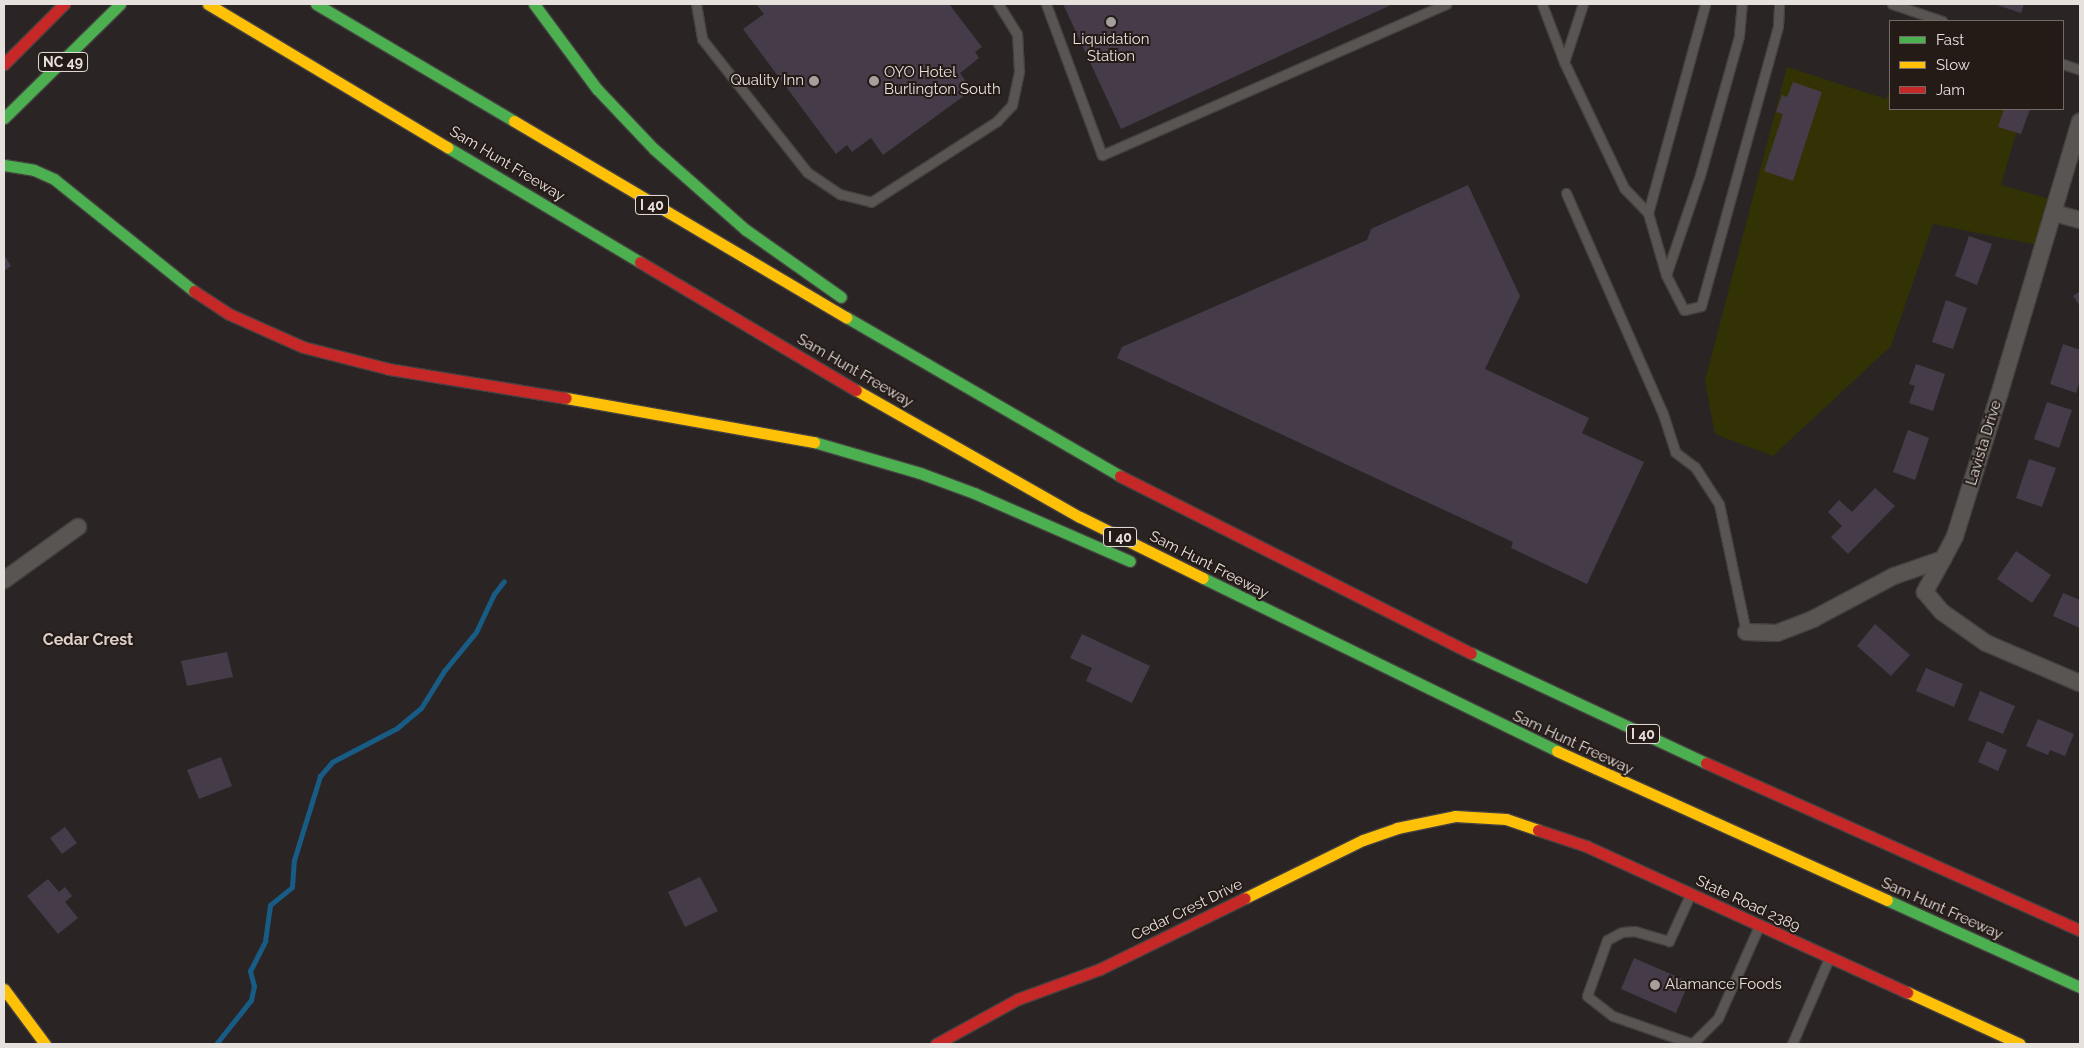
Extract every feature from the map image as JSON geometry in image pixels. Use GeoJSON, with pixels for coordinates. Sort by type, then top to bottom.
{"type":"FeatureCollection","features":[{"type":"Feature","properties":{"kind":"main road","name":"NC 49"},"geometry":{"type":"LineString","coordinates":[[4,64],[64,4]]}},
{"type":"Feature","properties":{"kind":"main road","name":"NC 49"},"geometry":{"type":"LineString","coordinates":[[4,118],[120,4]]}},
{"type":"Feature","properties":{"kind":"main road","name":"Sam Hunt Freeway"},"geometry":{"type":"LineString","coordinates":[[208,4],[917,425],[1080,517],[1380,667],[1646,793],[2080,987]]}},
{"type":"Feature","properties":{"kind":"main road","name":"I 40"},"geometry":{"type":"LineString","coordinates":[[316,4],[991,403],[1179,507],[1502,668],[1731,775],[2080,930]]}},
{"type":"Feature","properties":{"kind":"main road"},"geometry":{"type":"LineString","coordinates":[[534,4],[598,89],[686,179],[746,230],[991,403]]}},
{"type":"Feature","properties":{"kind":"main road"},"geometry":{"type":"LineString","coordinates":[[4,165],[34,170],[54,179],[195,292],[230,314],[303,347],[389,370],[753,429],[823,444],[974,493],[1142,566]]}},
{"type":"Feature","properties":{"kind":"main road"},"geometry":{"type":"LineString","coordinates":[[1206,594],[1380,667]]}},
{"type":"Feature","properties":{"kind":"main road","name":"State Road 2389"},"geometry":{"type":"LineString","coordinates":[[1455,816],[1506,819],[1586,846],[2020,1044]]}},
{"type":"Feature","properties":{"kind":"main road","name":"Cedar Crest Drive"},"geometry":{"type":"LineString","coordinates":[[936,1044],[1018,999],[1100,969],[1363,840],[1397,828],[1455,816]]}},
{"type":"Feature","properties":{"kind":"main road"},"geometry":{"type":"LineString","coordinates":[[4,989],[45,1044]]}},
{"type":"Feature","properties":{"kind":"street","name":"Lavista Drive"},"geometry":{"type":"LineString","coordinates":[[2080,122],[1955,536],[1925,592],[1942,612],[1986,642],[2080,683]]}},
{"type":"Feature","properties":{"kind":"street"},"geometry":{"type":"LineString","coordinates":[[2054,212],[2080,220]]}},
{"type":"Feature","properties":{"kind":"street"},"geometry":{"type":"LineString","coordinates":[[4,580],[78,527]]}},
{"type":"Feature","properties":{"kind":"street"},"geometry":{"type":"LineString","coordinates":[[1746,632],[1777,633],[1813,619],[1894,576],[1943,559]]}},
{"type":"Feature","properties":{"kind":"lane"},"geometry":{"type":"LineString","coordinates":[[696,4],[702,39],[808,172],[840,194],[871,202],[997,120],[1012,105],[1019,71],[1017,34],[998,4]]}},
{"type":"Feature","properties":{"kind":"lane"},"geometry":{"type":"LineString","coordinates":[[1046,4],[1102,155],[1446,4]]}},
{"type":"Feature","properties":{"kind":"lane"},"geometry":{"type":"LineString","coordinates":[[1564,62],[1583,4]]}},
{"type":"Feature","properties":{"kind":"lane"},"geometry":{"type":"LineString","coordinates":[[1648,213],[1705,4]]}},
{"type":"Feature","properties":{"kind":"lane"},"geometry":{"type":"LineString","coordinates":[[1666,275],[1710,138],[1739,36],[1742,4]]}},
{"type":"Feature","properties":{"kind":"lane"},"geometry":{"type":"LineString","coordinates":[[1544,5],[1564,62],[1624,188],[1648,213],[1666,275],[1684,310],[1701,306],[1778,26],[1779,4]]}},
{"type":"Feature","properties":{"kind":"lane"},"geometry":{"type":"LineString","coordinates":[[1892,4],[1939,20]]}},
{"type":"Feature","properties":{"kind":"lane"},"geometry":{"type":"LineString","coordinates":[[2064,64],[2080,70]]}},
{"type":"Feature","properties":{"kind":"lane"},"geometry":{"type":"LineString","coordinates":[[1566,193],[1663,414],[1675,452],[1695,467],[1719,504],[1746,632]]}},
{"type":"Feature","properties":{"kind":"lane"},"geometry":{"type":"LineString","coordinates":[[1690,894],[1669,941],[1635,931],[1622,932],[1607,940],[1587,996],[1613,1016],[1692,1044],[1718,1018],[1760,926]]}},
{"type":"Feature","properties":{"kind":"lane"},"geometry":{"type":"LineString","coordinates":[[1792,1044],[1829,958]]}},
{"type":"Feature","properties":{"kind":"shaded area"},"geometry":{"type":"Polygon","coordinates":[[[1787,67],[1886,99],[1889,92],[1889,110],[2023,110],[2001,185],[2053,200],[2038,245],[1933,224],[1891,346],[1773,456],[1715,434],[1705,381],[1787,67]]]}},
{"type":"Feature","properties":{"kind":"building","name":"Quality Inn"},"geometry":{"type":"Polygon","coordinates":[[[756,4],[949,4],[982,47],[975,52],[979,58],[960,73],[972,90],[883,155],[871,138],[852,152],[847,145],[836,154],[743,29],[764,14],[756,4]]]}},
{"type":"Feature","properties":{"kind":"building"},"geometry":{"type":"Polygon","coordinates":[[[1063,4],[1393,4],[1121,129],[1063,4]]]}},
{"type":"Feature","properties":{"kind":"building"},"geometry":{"type":"Polygon","coordinates":[[[1994,4],[2024,4],[2021,13],[1994,4]]]}},
{"type":"Feature","properties":{"kind":"building"},"geometry":{"type":"Polygon","coordinates":[[[1793,82],[1822,92],[1793,181],[1764,171],[1783,114],[1776,112],[1782,95],[1787,97],[1793,82]]]}},
{"type":"Feature","properties":{"kind":"building"},"geometry":{"type":"Polygon","coordinates":[[[2004,110],[2030,110],[2021,134],[1998,127],[2004,110]]]}},
{"type":"Feature","properties":{"kind":"building"},"geometry":{"type":"Polygon","coordinates":[[[1468,185],[1520,296],[1485,369],[1589,418],[1582,433],[1644,462],[1587,584],[1511,548],[1513,542],[1117,358],[1122,347],[1367,240],[1371,229],[1468,185]]]}},
{"type":"Feature","properties":{"kind":"building"},"geometry":{"type":"Polygon","coordinates":[[[1969,236],[1992,244],[1977,285],[1955,276],[1969,236]]]}},
{"type":"Feature","properties":{"kind":"building"},"geometry":{"type":"Polygon","coordinates":[[[4,255],[11,266],[4,271],[4,255]]]}},
{"type":"Feature","properties":{"kind":"building"},"geometry":{"type":"Polygon","coordinates":[[[2080,291],[2080,306],[2073,296],[2080,291]]]}},
{"type":"Feature","properties":{"kind":"building"},"geometry":{"type":"Polygon","coordinates":[[[1946,300],[1967,308],[1953,349],[1932,342],[1946,300]]]}},
{"type":"Feature","properties":{"kind":"building"},"geometry":{"type":"Polygon","coordinates":[[[2063,344],[2080,350],[2080,380],[2076,393],[2050,384],[2063,344]]]}},
{"type":"Feature","properties":{"kind":"building"},"geometry":{"type":"Polygon","coordinates":[[[1916,364],[1945,374],[1933,411],[1909,403],[1915,386],[1909,384],[1916,364]]]}},
{"type":"Feature","properties":{"kind":"building"},"geometry":{"type":"Polygon","coordinates":[[[2047,402],[2072,410],[2059,448],[2034,439],[2047,402]]]}},
{"type":"Feature","properties":{"kind":"building"},"geometry":{"type":"Polygon","coordinates":[[[1908,430],[1929,438],[1915,480],[1893,472],[1908,430]]]}},
{"type":"Feature","properties":{"kind":"building"},"geometry":{"type":"Polygon","coordinates":[[[2029,459],[2056,468],[2042,507],[2016,498],[2029,459]]]}},
{"type":"Feature","properties":{"kind":"building"},"geometry":{"type":"Polygon","coordinates":[[[1875,488],[1895,506],[1848,554],[1831,537],[1842,526],[1828,512],[1839,500],[1852,512],[1875,488]]]}},
{"type":"Feature","properties":{"kind":"building"},"geometry":{"type":"Polygon","coordinates":[[[2016,551],[2051,575],[2032,603],[1997,579],[2016,551]]]}},
{"type":"Feature","properties":{"kind":"building"},"geometry":{"type":"Polygon","coordinates":[[[2063,593],[2080,600],[2080,628],[2053,616],[2063,593]]]}},
{"type":"Feature","properties":{"kind":"building"},"geometry":{"type":"Polygon","coordinates":[[[1875,624],[1910,655],[1891,676],[1857,646],[1875,624]]]}},
{"type":"Feature","properties":{"kind":"building"},"geometry":{"type":"Polygon","coordinates":[[[1082,634],[1150,666],[1132,703],[1086,681],[1092,668],[1070,658],[1082,634]]]}},
{"type":"Feature","properties":{"kind":"building"},"geometry":{"type":"Polygon","coordinates":[[[227,652],[233,677],[187,686],[181,661],[227,652]]]}},
{"type":"Feature","properties":{"kind":"building"},"geometry":{"type":"Polygon","coordinates":[[[1926,668],[1963,684],[1954,707],[1916,691],[1926,668]]]}},
{"type":"Feature","properties":{"kind":"building"},"geometry":{"type":"Polygon","coordinates":[[[1980,691],[2015,706],[2003,734],[1968,720],[1980,691]]]}},
{"type":"Feature","properties":{"kind":"building"},"geometry":{"type":"Polygon","coordinates":[[[2038,719],[2074,734],[2065,756],[2050,750],[2048,755],[2026,746],[2038,719]]]}},
{"type":"Feature","properties":{"kind":"building"},"geometry":{"type":"Polygon","coordinates":[[[1987,741],[2007,750],[1998,771],[1978,762],[1987,741]]]}},
{"type":"Feature","properties":{"kind":"building"},"geometry":{"type":"Polygon","coordinates":[[[221,757],[232,786],[199,799],[187,770],[221,757]]]}},
{"type":"Feature","properties":{"kind":"building"},"geometry":{"type":"Polygon","coordinates":[[[65,827],[77,843],[62,854],[50,838],[65,827]]]}},
{"type":"Feature","properties":{"kind":"building"},"geometry":{"type":"Polygon","coordinates":[[[700,877],[718,911],[685,927],[668,892],[700,877]]]}},
{"type":"Feature","properties":{"kind":"building"},"geometry":{"type":"Polygon","coordinates":[[[48,879],[59,892],[65,887],[72,896],[65,902],[78,918],[58,934],[27,896],[48,879]]]}},
{"type":"Feature","properties":{"kind":"building","name":"Alamance Foods"},"geometry":{"type":"Polygon","coordinates":[[[1634,958],[1689,982],[1676,1013],[1621,989],[1634,958]]]}},
{"type":"Feature","properties":{"kind":"waterway"},"geometry":{"type":"LineString","coordinates":[[216,1044],[251,1000],[254,986],[250,971],[265,941],[270,905],[292,887],[294,860],[320,776],[332,762],[397,728],[421,708],[444,671],[476,632],[494,594],[504,581]]}},
{"type":"Feature","properties":{"kind":"traffic: fast"},"geometry":{"type":"LineString","coordinates":[[4,118],[120,4]]}},
{"type":"Feature","properties":{"kind":"traffic: fast"},"geometry":{"type":"LineString","coordinates":[[316,4],[514,121]]}},
{"type":"Feature","properties":{"kind":"traffic: fast"},"geometry":{"type":"LineString","coordinates":[[534,4],[597,89],[654,149],[746,230],[841,297]]}},
{"type":"Feature","properties":{"kind":"traffic: fast"},"geometry":{"type":"LineString","coordinates":[[447,147],[640,262]]}},
{"type":"Feature","properties":{"kind":"traffic: fast"},"geometry":{"type":"LineString","coordinates":[[4,165],[34,170],[54,179],[194,291]]}},
{"type":"Feature","properties":{"kind":"traffic: fast"},"geometry":{"type":"LineString","coordinates":[[846,317],[1120,476]]}},
{"type":"Feature","properties":{"kind":"traffic: fast"},"geometry":{"type":"LineString","coordinates":[[814,442],[920,473],[974,493],[1130,561]]}},
{"type":"Feature","properties":{"kind":"traffic: fast"},"geometry":{"type":"LineString","coordinates":[[1203,578],[1557,751]]}},
{"type":"Feature","properties":{"kind":"traffic: fast"},"geometry":{"type":"LineString","coordinates":[[1471,653],[1706,763]]}},
{"type":"Feature","properties":{"kind":"traffic: fast"},"geometry":{"type":"LineString","coordinates":[[1887,900],[2080,987]]}},
{"type":"Feature","properties":{"kind":"traffic: slow"},"geometry":{"type":"LineString","coordinates":[[208,4],[447,147]]}},
{"type":"Feature","properties":{"kind":"traffic: slow"},"geometry":{"type":"LineString","coordinates":[[514,121],[846,317]]}},
{"type":"Feature","properties":{"kind":"traffic: slow"},"geometry":{"type":"LineString","coordinates":[[856,390],[1080,517],[1203,578]]}},
{"type":"Feature","properties":{"kind":"traffic: slow"},"geometry":{"type":"LineString","coordinates":[[566,398],[814,442]]}},
{"type":"Feature","properties":{"kind":"traffic: slow"},"geometry":{"type":"LineString","coordinates":[[1557,751],[1887,900]]}},
{"type":"Feature","properties":{"kind":"traffic: slow"},"geometry":{"type":"LineString","coordinates":[[1245,898],[1363,840],[1397,828],[1455,816],[1506,819],[1538,830]]}},
{"type":"Feature","properties":{"kind":"traffic: slow"},"geometry":{"type":"LineString","coordinates":[[4,989],[45,1044]]}},
{"type":"Feature","properties":{"kind":"traffic: slow"},"geometry":{"type":"LineString","coordinates":[[1907,992],[2020,1044]]}},
{"type":"Feature","properties":{"kind":"traffic: jam"},"geometry":{"type":"LineString","coordinates":[[4,64],[64,4]]}},
{"type":"Feature","properties":{"kind":"traffic: jam"},"geometry":{"type":"LineString","coordinates":[[640,262],[856,390]]}},
{"type":"Feature","properties":{"kind":"traffic: jam"},"geometry":{"type":"LineString","coordinates":[[194,291],[229,314],[303,347],[389,369],[566,398]]}},
{"type":"Feature","properties":{"kind":"traffic: jam"},"geometry":{"type":"LineString","coordinates":[[1120,476],[1471,653]]}},
{"type":"Feature","properties":{"kind":"traffic: jam"},"geometry":{"type":"LineString","coordinates":[[1706,763],[2080,930]]}},
{"type":"Feature","properties":{"kind":"traffic: jam"},"geometry":{"type":"LineString","coordinates":[[1538,830],[1586,846],[1907,992]]}},
{"type":"Feature","properties":{"kind":"traffic: jam"},"geometry":{"type":"LineString","coordinates":[[936,1044],[1018,999],[1100,969],[1245,898]]}},
{"type":"Feature","properties":{"kind":"place","name":"Liquidation Station"},"geometry":{"type":"Point","coordinates":[1111,22]}},
{"type":"Feature","properties":{"kind":"place","name":"Quality Inn"},"geometry":{"type":"Point","coordinates":[814,81]}},
{"type":"Feature","properties":{"kind":"place","name":"OYO Hotel Burlington South"},"geometry":{"type":"Point","coordinates":[874,81]}},
{"type":"Feature","properties":{"kind":"place","name":"Alamance Foods"},"geometry":{"type":"Point","coordinates":[1655,985]}},
{"type":"Feature","properties":{"kind":"district","name":"Cedar Crest"},"geometry":{"type":"Point","coordinates":[88,640]}}]}
